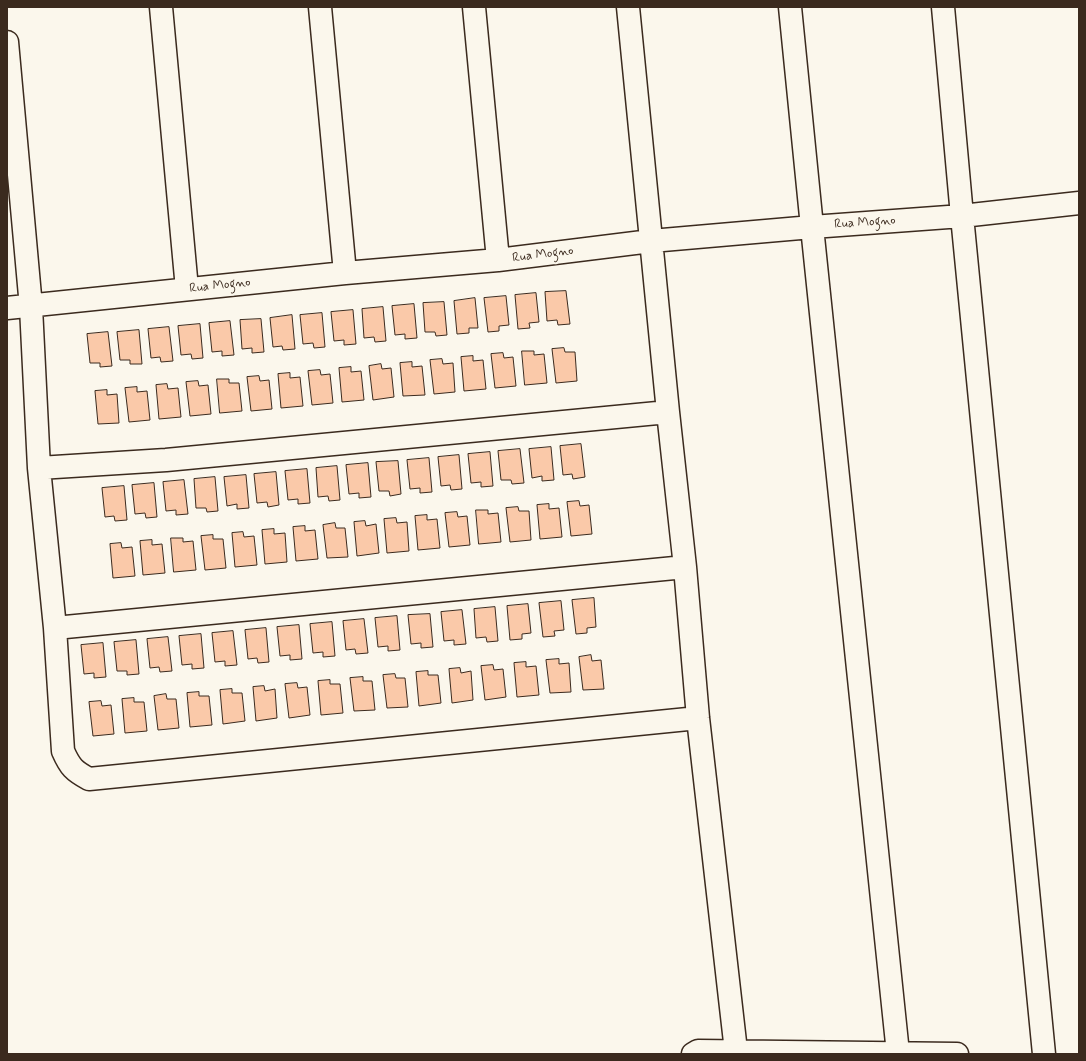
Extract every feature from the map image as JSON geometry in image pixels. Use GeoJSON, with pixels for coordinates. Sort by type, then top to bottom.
{"type":"FeatureCollection","features":[{"type":"Feature","properties":{"kind":"street"},"geometry":{"type":"LineString","coordinates":[[161,7],[187,289]]}},
{"type":"Feature","properties":{"kind":"street"},"geometry":{"type":"LineString","coordinates":[[320,7],[345,273]]}},
{"type":"Feature","properties":{"kind":"street"},"geometry":{"type":"LineString","coordinates":[[474,7],[498,260]]}},
{"type":"Feature","properties":{"kind":"street"},"geometry":{"type":"LineString","coordinates":[[628,7],[668,412],[685,567],[698,718],[736,1051]]}},
{"type":"Feature","properties":{"kind":"street"},"geometry":{"type":"LineString","coordinates":[[790,7],[898,1053]]}},
{"type":"Feature","properties":{"kind":"street"},"geometry":{"type":"LineString","coordinates":[[943,7],[1044,1054]]}},
{"type":"Feature","properties":{"kind":"street"},"geometry":{"type":"LineString","coordinates":[[7,42],[31,306],[39,468],[55,628],[63,751],[69,764],[76,772],[89,779],[698,718]]}},
{"type":"Feature","properties":{"kind":"street","name":"Rua Mogno"},"geometry":{"type":"LineString","coordinates":[[7,308],[345,273],[498,260],[651,241],[962,216],[1079,203]]}},
{"type":"Feature","properties":{"kind":"street"},"geometry":{"type":"LineString","coordinates":[[39,468],[174,459],[668,412]]}},
{"type":"Feature","properties":{"kind":"street"},"geometry":{"type":"LineString","coordinates":[[55,628],[685,567]]}},
{"type":"Feature","properties":{"kind":"street"},"geometry":{"type":"LineString","coordinates":[[696,1053],[736,1051],[958,1054]]}},
{"type":"Feature","properties":{"kind":"building"},"geometry":{"type":"Polygon","coordinates":[[[566,291],[570,324],[558,325],[557,320],[547,321],[545,292],[566,291]]]}},
{"type":"Feature","properties":{"kind":"building"},"geometry":{"type":"Polygon","coordinates":[[[536,293],[539,322],[529,323],[530,328],[518,329],[515,295],[536,293]]]}},
{"type":"Feature","properties":{"kind":"building"},"geometry":{"type":"Polygon","coordinates":[[[506,296],[509,325],[499,326],[499,331],[488,332],[484,298],[506,296]]]}},
{"type":"Feature","properties":{"kind":"building"},"geometry":{"type":"Polygon","coordinates":[[[475,298],[478,328],[469,328],[469,333],[457,334],[454,301],[475,298]]]}},
{"type":"Feature","properties":{"kind":"building"},"geometry":{"type":"Polygon","coordinates":[[[444,302],[447,335],[436,336],[435,332],[425,332],[423,303],[444,302]]]}},
{"type":"Feature","properties":{"kind":"building"},"geometry":{"type":"Polygon","coordinates":[[[414,304],[417,338],[405,339],[405,334],[395,335],[392,306],[414,304]]]}},
{"type":"Feature","properties":{"kind":"building"},"geometry":{"type":"Polygon","coordinates":[[[383,307],[386,341],[375,342],[374,337],[364,338],[362,309],[383,307]]]}},
{"type":"Feature","properties":{"kind":"building"},"geometry":{"type":"Polygon","coordinates":[[[353,310],[356,344],[344,345],[344,340],[334,341],[331,312],[353,310]]]}},
{"type":"Feature","properties":{"kind":"building"},"geometry":{"type":"Polygon","coordinates":[[[322,313],[325,347],[314,348],[313,343],[303,344],[300,315],[322,313]]]}},
{"type":"Feature","properties":{"kind":"building"},"geometry":{"type":"Polygon","coordinates":[[[292,315],[295,349],[283,350],[282,346],[273,347],[270,318],[292,315]]]}},
{"type":"Feature","properties":{"kind":"building"},"geometry":{"type":"Polygon","coordinates":[[[261,319],[264,352],[252,353],[252,348],[242,349],[240,320],[261,319]]]}},
{"type":"Feature","properties":{"kind":"building"},"geometry":{"type":"Polygon","coordinates":[[[230,321],[234,355],[222,356],[222,351],[212,352],[209,323],[230,321]]]}},
{"type":"Feature","properties":{"kind":"building"},"geometry":{"type":"Polygon","coordinates":[[[200,324],[203,358],[192,359],[191,354],[181,355],[178,326],[200,324]]]}},
{"type":"Feature","properties":{"kind":"building"},"geometry":{"type":"Polygon","coordinates":[[[169,327],[173,361],[161,362],[160,357],[151,358],[148,329],[169,327]]]}},
{"type":"Feature","properties":{"kind":"building"},"geometry":{"type":"Polygon","coordinates":[[[139,330],[142,364],[130,364],[130,360],[120,360],[117,332],[139,330]]]}},
{"type":"Feature","properties":{"kind":"building"},"geometry":{"type":"Polygon","coordinates":[[[108,332],[112,366],[100,367],[100,363],[90,363],[87,334],[108,332]]]}},
{"type":"Feature","properties":{"kind":"building"},"geometry":{"type":"Polygon","coordinates":[[[564,348],[565,352],[575,352],[577,381],[556,383],[552,349],[564,348]]]}},
{"type":"Feature","properties":{"kind":"building"},"geometry":{"type":"Polygon","coordinates":[[[522,351],[534,351],[534,355],[544,354],[547,383],[525,385],[522,351]]]}},
{"type":"Feature","properties":{"kind":"building"},"geometry":{"type":"Polygon","coordinates":[[[503,353],[504,358],[513,357],[516,386],[495,388],[491,354],[503,353]]]}},
{"type":"Feature","properties":{"kind":"building"},"geometry":{"type":"Polygon","coordinates":[[[473,356],[473,361],[483,360],[486,389],[464,391],[461,357],[473,356]]]}},
{"type":"Feature","properties":{"kind":"building"},"geometry":{"type":"Polygon","coordinates":[[[442,359],[443,364],[453,363],[455,392],[434,394],[430,360],[442,359]]]}},
{"type":"Feature","properties":{"kind":"building"},"geometry":{"type":"Polygon","coordinates":[[[412,362],[412,367],[422,366],[425,395],[403,396],[400,363],[412,362]]]}},
{"type":"Feature","properties":{"kind":"building"},"geometry":{"type":"Polygon","coordinates":[[[381,364],[382,369],[391,368],[394,397],[373,400],[369,366],[381,364]]]}},
{"type":"Feature","properties":{"kind":"building"},"geometry":{"type":"Polygon","coordinates":[[[351,367],[351,372],[361,371],[364,400],[342,402],[339,368],[351,367]]]}},
{"type":"Feature","properties":{"kind":"building"},"geometry":{"type":"Polygon","coordinates":[[[320,370],[321,375],[330,374],[333,403],[312,405],[308,371],[320,370]]]}},
{"type":"Feature","properties":{"kind":"building"},"geometry":{"type":"Polygon","coordinates":[[[290,373],[290,378],[300,377],[303,406],[281,408],[278,374],[290,373]]]}},
{"type":"Feature","properties":{"kind":"building"},"geometry":{"type":"Polygon","coordinates":[[[259,376],[260,381],[269,380],[272,409],[251,411],[247,377],[259,376]]]}},
{"type":"Feature","properties":{"kind":"building"},"geometry":{"type":"Polygon","coordinates":[[[217,379],[229,379],[229,383],[239,383],[242,411],[220,413],[217,379]]]}},
{"type":"Feature","properties":{"kind":"building"},"geometry":{"type":"Polygon","coordinates":[[[198,381],[199,386],[208,385],[211,414],[190,416],[186,382],[198,381]]]}},
{"type":"Feature","properties":{"kind":"building"},"geometry":{"type":"Polygon","coordinates":[[[167,384],[168,389],[178,388],[181,417],[159,419],[156,385],[167,384]]]}},
{"type":"Feature","properties":{"kind":"building"},"geometry":{"type":"Polygon","coordinates":[[[137,387],[137,392],[147,391],[150,420],[129,422],[125,388],[137,387]]]}},
{"type":"Feature","properties":{"kind":"building"},"geometry":{"type":"Polygon","coordinates":[[[107,390],[107,395],[117,394],[119,423],[98,424],[95,391],[107,390]]]}},
{"type":"Feature","properties":{"kind":"building"},"geometry":{"type":"Polygon","coordinates":[[[581,444],[585,477],[573,479],[572,474],[563,475],[560,446],[581,444]]]}},
{"type":"Feature","properties":{"kind":"building"},"geometry":{"type":"Polygon","coordinates":[[[551,447],[554,480],[542,481],[542,476],[532,478],[529,449],[551,447]]]}},
{"type":"Feature","properties":{"kind":"building"},"geometry":{"type":"Polygon","coordinates":[[[520,449],[524,483],[512,484],[511,480],[501,480],[498,451],[520,449]]]}},
{"type":"Feature","properties":{"kind":"building"},"geometry":{"type":"Polygon","coordinates":[[[490,452],[493,486],[481,487],[481,482],[471,483],[468,454],[490,452]]]}},
{"type":"Feature","properties":{"kind":"building"},"geometry":{"type":"Polygon","coordinates":[[[459,455],[462,489],[451,490],[450,485],[441,486],[438,457],[459,455]]]}},
{"type":"Feature","properties":{"kind":"building"},"geometry":{"type":"Polygon","coordinates":[[[429,458],[432,492],[420,493],[420,488],[410,489],[407,460],[429,458]]]}},
{"type":"Feature","properties":{"kind":"building"},"geometry":{"type":"Polygon","coordinates":[[[398,461],[401,494],[390,496],[389,491],[379,491],[376,462],[398,461]]]}},
{"type":"Feature","properties":{"kind":"building"},"geometry":{"type":"Polygon","coordinates":[[[368,463],[371,497],[359,498],[359,493],[349,494],[346,465],[368,463]]]}},
{"type":"Feature","properties":{"kind":"building"},"geometry":{"type":"Polygon","coordinates":[[[337,466],[340,500],[329,501],[328,496],[318,497],[316,468],[337,466]]]}},
{"type":"Feature","properties":{"kind":"building"},"geometry":{"type":"Polygon","coordinates":[[[307,469],[310,503],[298,504],[298,499],[288,500],[285,471],[307,469]]]}},
{"type":"Feature","properties":{"kind":"building"},"geometry":{"type":"Polygon","coordinates":[[[276,472],[279,505],[268,507],[267,502],[257,503],[254,474],[276,472]]]}},
{"type":"Feature","properties":{"kind":"building"},"geometry":{"type":"Polygon","coordinates":[[[246,475],[249,508],[237,509],[237,504],[227,506],[224,477],[246,475]]]}},
{"type":"Feature","properties":{"kind":"building"},"geometry":{"type":"Polygon","coordinates":[[[215,477],[218,511],[207,512],[206,508],[196,508],[194,479],[215,477]]]}},
{"type":"Feature","properties":{"kind":"building"},"geometry":{"type":"Polygon","coordinates":[[[184,480],[188,514],[176,515],[176,510],[166,511],[163,482],[184,480]]]}},
{"type":"Feature","properties":{"kind":"building"},"geometry":{"type":"Polygon","coordinates":[[[154,483],[157,517],[146,518],[145,513],[135,514],[132,485],[154,483]]]}},
{"type":"Feature","properties":{"kind":"building"},"geometry":{"type":"Polygon","coordinates":[[[124,486],[127,520],[115,521],[114,516],[105,517],[102,488],[124,486]]]}},
{"type":"Feature","properties":{"kind":"building"},"geometry":{"type":"Polygon","coordinates":[[[579,501],[580,506],[589,505],[592,534],[571,536],[567,502],[579,501]]]}},
{"type":"Feature","properties":{"kind":"building"},"geometry":{"type":"Polygon","coordinates":[[[549,504],[549,509],[559,508],[562,537],[540,539],[537,505],[549,504]]]}},
{"type":"Feature","properties":{"kind":"building"},"geometry":{"type":"Polygon","coordinates":[[[518,507],[519,511],[529,511],[531,540],[510,542],[506,508],[518,507]]]}},
{"type":"Feature","properties":{"kind":"building"},"geometry":{"type":"Polygon","coordinates":[[[476,510],[488,510],[488,514],[498,513],[501,542],[479,544],[476,510]]]}},
{"type":"Feature","properties":{"kind":"building"},"geometry":{"type":"Polygon","coordinates":[[[457,512],[458,517],[467,516],[470,545],[449,547],[445,513],[457,512]]]}},
{"type":"Feature","properties":{"kind":"building"},"geometry":{"type":"Polygon","coordinates":[[[427,515],[427,520],[437,519],[440,548],[418,550],[415,516],[427,515]]]}},
{"type":"Feature","properties":{"kind":"building"},"geometry":{"type":"Polygon","coordinates":[[[396,518],[397,523],[407,522],[409,551],[387,553],[384,519],[396,518]]]}},
{"type":"Feature","properties":{"kind":"building"},"geometry":{"type":"Polygon","coordinates":[[[365,521],[366,526],[376,524],[379,553],[357,556],[354,522],[365,521]]]}},
{"type":"Feature","properties":{"kind":"building"},"geometry":{"type":"Polygon","coordinates":[[[335,523],[336,528],[345,528],[348,557],[327,558],[323,525],[335,523]]]}},
{"type":"Feature","properties":{"kind":"building"},"geometry":{"type":"Polygon","coordinates":[[[305,526],[305,531],[315,530],[318,559],[296,561],[293,527],[305,526]]]}},
{"type":"Feature","properties":{"kind":"building"},"geometry":{"type":"Polygon","coordinates":[[[274,529],[274,534],[285,533],[287,562],[265,564],[262,530],[274,529]]]}},
{"type":"Feature","properties":{"kind":"building"},"geometry":{"type":"Polygon","coordinates":[[[243,532],[244,537],[254,536],[257,565],[235,567],[232,533],[243,532]]]}},
{"type":"Feature","properties":{"kind":"building"},"geometry":{"type":"Polygon","coordinates":[[[213,535],[213,539],[223,539],[226,568],[205,570],[201,536],[213,535]]]}},
{"type":"Feature","properties":{"kind":"building"},"geometry":{"type":"Polygon","coordinates":[[[171,538],[183,538],[183,542],[193,541],[196,570],[174,572],[171,538]]]}},
{"type":"Feature","properties":{"kind":"building"},"geometry":{"type":"Polygon","coordinates":[[[152,540],[152,545],[162,544],[165,573],[143,575],[140,541],[152,540]]]}},
{"type":"Feature","properties":{"kind":"building"},"geometry":{"type":"Polygon","coordinates":[[[121,543],[122,548],[132,547],[135,576],[113,578],[110,544],[121,543]]]}},
{"type":"Feature","properties":{"kind":"building"},"geometry":{"type":"Polygon","coordinates":[[[594,598],[596,627],[587,628],[587,633],[576,634],[572,600],[594,598]]]}},
{"type":"Feature","properties":{"kind":"building"},"geometry":{"type":"Polygon","coordinates":[[[561,601],[564,630],[554,631],[555,636],[543,637],[539,603],[561,601]]]}},
{"type":"Feature","properties":{"kind":"building"},"geometry":{"type":"Polygon","coordinates":[[[528,604],[531,633],[522,634],[522,639],[510,640],[507,606],[528,604]]]}},
{"type":"Feature","properties":{"kind":"building"},"geometry":{"type":"Polygon","coordinates":[[[495,607],[498,641],[487,642],[486,637],[476,638],[474,609],[495,607]]]}},
{"type":"Feature","properties":{"kind":"building"},"geometry":{"type":"Polygon","coordinates":[[[462,610],[466,644],[454,645],[454,640],[444,641],[441,612],[462,610]]]}},
{"type":"Feature","properties":{"kind":"building"},"geometry":{"type":"Polygon","coordinates":[[[430,614],[433,647],[421,648],[421,643],[411,644],[408,615],[430,614]]]}},
{"type":"Feature","properties":{"kind":"building"},"geometry":{"type":"Polygon","coordinates":[[[397,616],[400,650],[388,651],[388,646],[378,647],[375,618],[397,616]]]}},
{"type":"Feature","properties":{"kind":"building"},"geometry":{"type":"Polygon","coordinates":[[[364,619],[368,653],[356,654],[355,649],[346,650],[343,621],[364,619]]]}},
{"type":"Feature","properties":{"kind":"building"},"geometry":{"type":"Polygon","coordinates":[[[332,622],[335,656],[323,657],[323,652],[313,653],[310,624],[332,622]]]}},
{"type":"Feature","properties":{"kind":"building"},"geometry":{"type":"Polygon","coordinates":[[[299,625],[302,659],[290,660],[290,655],[280,656],[277,627],[299,625]]]}},
{"type":"Feature","properties":{"kind":"building"},"geometry":{"type":"Polygon","coordinates":[[[266,628],[269,662],[258,663],[257,658],[248,659],[245,630],[266,628]]]}},
{"type":"Feature","properties":{"kind":"building"},"geometry":{"type":"Polygon","coordinates":[[[233,631],[237,665],[225,666],[225,661],[215,662],[212,633],[233,631]]]}},
{"type":"Feature","properties":{"kind":"building"},"geometry":{"type":"Polygon","coordinates":[[[201,634],[204,668],[192,669],[192,664],[182,665],[179,636],[201,634]]]}},
{"type":"Feature","properties":{"kind":"building"},"geometry":{"type":"Polygon","coordinates":[[[168,637],[172,671],[160,672],[159,667],[150,668],[147,639],[168,637]]]}},
{"type":"Feature","properties":{"kind":"building"},"geometry":{"type":"Polygon","coordinates":[[[136,640],[139,674],[127,675],[127,671],[117,671],[114,642],[136,640]]]}},
{"type":"Feature","properties":{"kind":"building"},"geometry":{"type":"Polygon","coordinates":[[[103,643],[106,677],[94,678],[94,673],[84,674],[81,645],[103,643]]]}},
{"type":"Feature","properties":{"kind":"building"},"geometry":{"type":"Polygon","coordinates":[[[591,655],[592,661],[601,660],[604,689],[583,690],[579,657],[591,655]]]}},
{"type":"Feature","properties":{"kind":"building"},"geometry":{"type":"Polygon","coordinates":[[[559,659],[559,664],[569,663],[571,692],[550,693],[546,660],[559,659]]]}},
{"type":"Feature","properties":{"kind":"building"},"geometry":{"type":"Polygon","coordinates":[[[526,662],[526,667],[536,666],[539,695],[517,697],[514,663],[526,662]]]}},
{"type":"Feature","properties":{"kind":"building"},"geometry":{"type":"Polygon","coordinates":[[[493,665],[494,670],[503,669],[506,697],[485,700],[481,666],[493,665]]]}},
{"type":"Feature","properties":{"kind":"building"},"geometry":{"type":"Polygon","coordinates":[[[460,668],[461,673],[471,671],[473,700],[452,703],[449,669],[460,668]]]}},
{"type":"Feature","properties":{"kind":"building"},"geometry":{"type":"Polygon","coordinates":[[[428,671],[428,675],[438,675],[441,703],[419,706],[416,672],[428,671]]]}},
{"type":"Feature","properties":{"kind":"building"},"geometry":{"type":"Polygon","coordinates":[[[395,674],[396,678],[405,678],[408,707],[387,708],[383,675],[395,674]]]}},
{"type":"Feature","properties":{"kind":"building"},"geometry":{"type":"Polygon","coordinates":[[[363,677],[363,681],[372,681],[375,710],[354,711],[350,678],[363,677]]]}},
{"type":"Feature","properties":{"kind":"building"},"geometry":{"type":"Polygon","coordinates":[[[330,680],[330,684],[340,684],[343,713],[321,715],[318,681],[330,680]]]}},
{"type":"Feature","properties":{"kind":"building"},"geometry":{"type":"Polygon","coordinates":[[[297,683],[298,688],[307,687],[310,715],[289,718],[285,684],[297,683]]]}},
{"type":"Feature","properties":{"kind":"building"},"geometry":{"type":"Polygon","coordinates":[[[264,686],[265,691],[275,689],[277,718],[256,721],[253,687],[264,686]]]}},
{"type":"Feature","properties":{"kind":"building"},"geometry":{"type":"Polygon","coordinates":[[[232,689],[232,693],[242,693],[245,721],[223,724],[220,690],[232,689]]]}},
{"type":"Feature","properties":{"kind":"building"},"geometry":{"type":"Polygon","coordinates":[[[199,692],[199,696],[209,696],[212,725],[190,727],[187,693],[199,692]]]}},
{"type":"Feature","properties":{"kind":"building"},"geometry":{"type":"Polygon","coordinates":[[[166,694],[167,699],[176,699],[179,728],[158,730],[154,696],[166,694]]]}},
{"type":"Feature","properties":{"kind":"building"},"geometry":{"type":"Polygon","coordinates":[[[134,698],[134,702],[144,702],[147,731],[125,733],[122,699],[134,698]]]}},
{"type":"Feature","properties":{"kind":"building"},"geometry":{"type":"Polygon","coordinates":[[[101,701],[102,706],[111,705],[114,734],[93,736],[89,702],[101,701]]]}}]}
